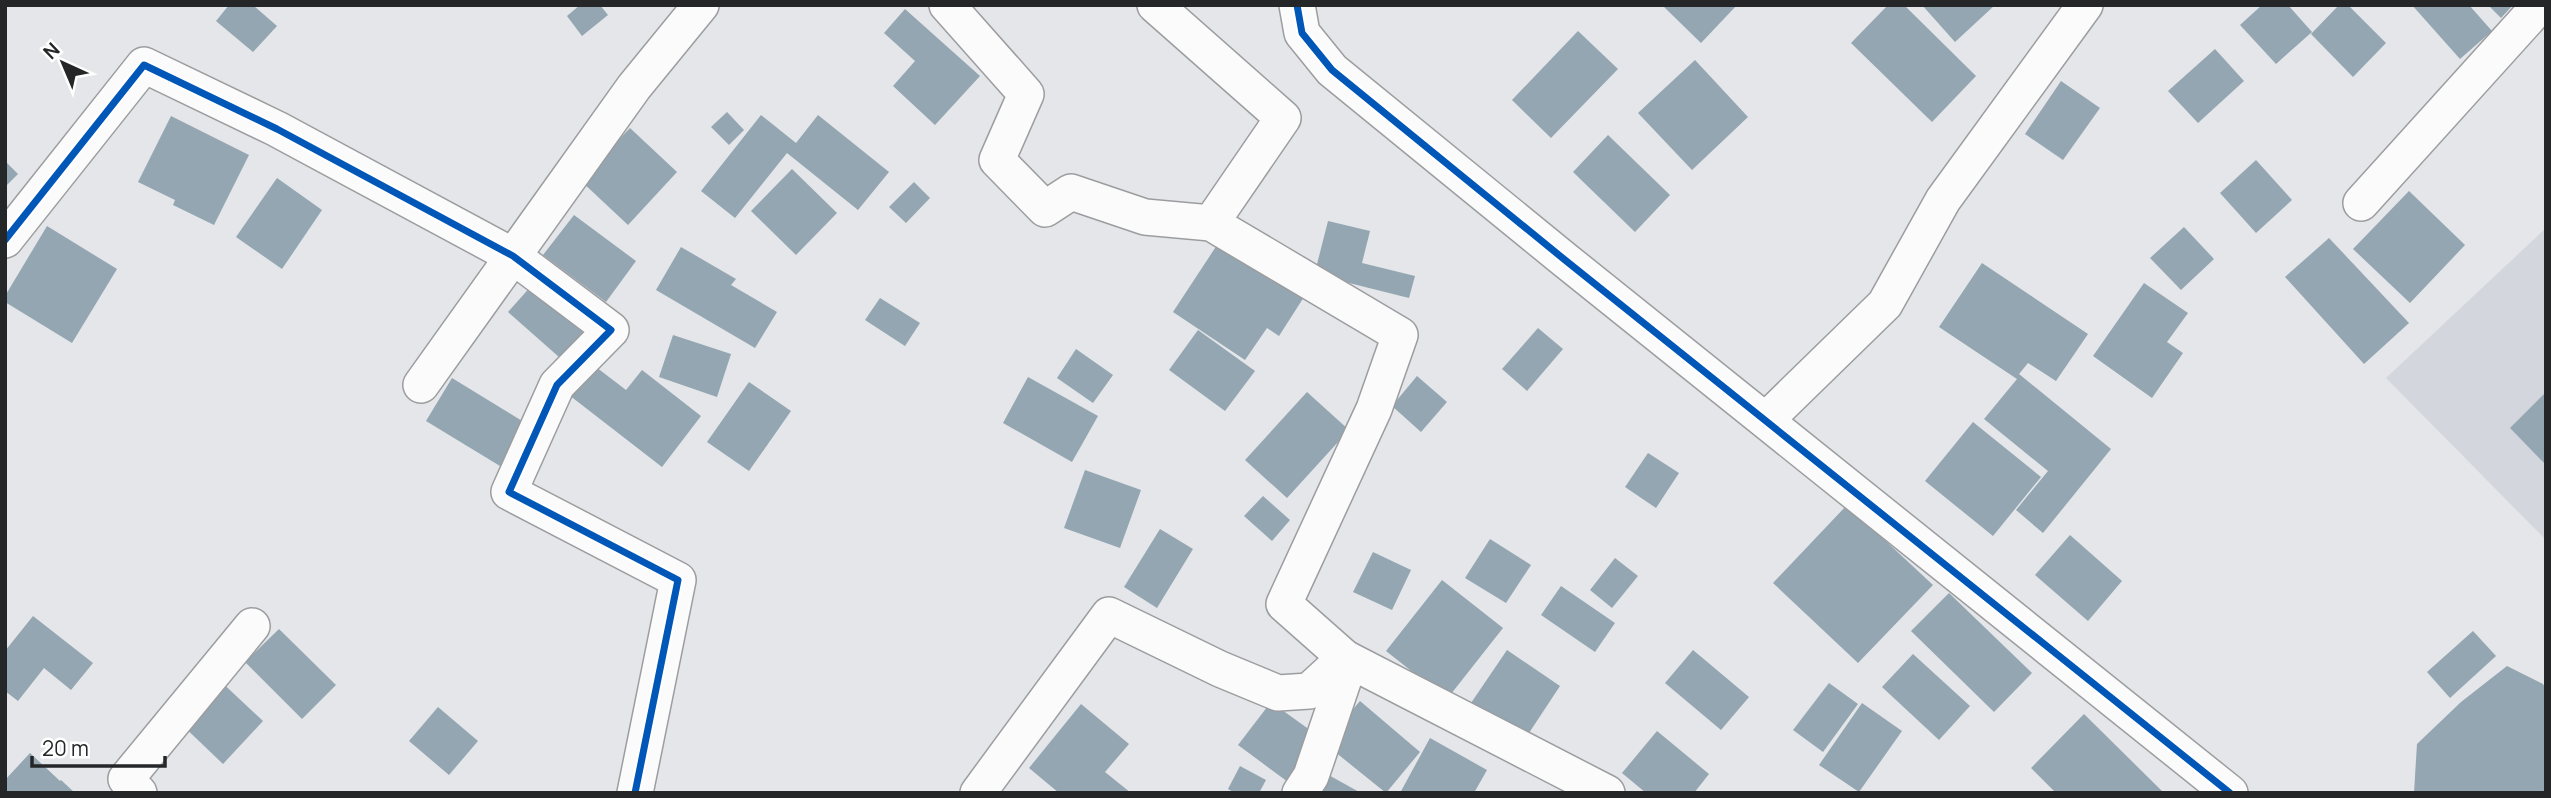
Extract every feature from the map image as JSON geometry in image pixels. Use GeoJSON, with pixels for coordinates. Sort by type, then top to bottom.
{"type":"FeatureCollection","features":[{"type":"Feature","properties":{"kind":"street"},"geometry":{"type":"LineString","coordinates":[[421,385],[634,87],[701,5]]}},
{"type":"Feature","properties":{"kind":"street"},"geometry":{"type":"LineString","coordinates":[[947,5],[1026,94],[997,160],[1045,209],[1071,192],[1145,217],[1211,223],[1400,335],[1374,409],[1284,604],[1348,659],[1606,793]]}},
{"type":"Feature","properties":{"kind":"street"},"geometry":{"type":"LineString","coordinates":[[1155,5],[1283,118],[1211,223]]}},
{"type":"Feature","properties":{"kind":"street"},"geometry":{"type":"LineString","coordinates":[[1297,5],[1302,33],[1332,70],[2230,793]]}},
{"type":"Feature","properties":{"kind":"street"},"geometry":{"type":"LineString","coordinates":[[1766,420],[1885,304],[1943,200],[2085,5]]}},
{"type":"Feature","properties":{"kind":"street"},"geometry":{"type":"LineString","coordinates":[[2361,203],[2540,5]]}},
{"type":"Feature","properties":{"kind":"street"},"geometry":{"type":"LineString","coordinates":[[5,240],[144,65],[277,129],[513,256],[611,330],[557,385],[509,492],[678,580],[635,793]]}},
{"type":"Feature","properties":{"kind":"street"},"geometry":{"type":"LineString","coordinates":[[978,793],[1109,615],[1220,669],[1278,693],[1309,691],[1348,659]]}},
{"type":"Feature","properties":{"kind":"street"},"geometry":{"type":"LineString","coordinates":[[139,793],[126,779],[252,626]]}},
{"type":"Feature","properties":{"kind":"street"},"geometry":{"type":"LineString","coordinates":[[1300,793],[1311,776],[1348,659]]}},
{"type":"Feature","properties":{"kind":"shaded area"},"geometry":{"type":"Polygon","coordinates":[[[2546,228],[2546,540],[2386,378],[2546,228]]]}},
{"type":"Feature","properties":{"kind":"building"},"geometry":{"type":"Polygon","coordinates":[[[229,5],[253,5],[277,26],[253,52],[216,21],[229,5]]]}},
{"type":"Feature","properties":{"kind":"building"},"geometry":{"type":"Polygon","coordinates":[[[580,5],[600,5],[608,15],[582,36],[567,16],[580,5]]]}},
{"type":"Feature","properties":{"kind":"building"},"geometry":{"type":"Polygon","coordinates":[[[1662,5],[1737,5],[1701,43],[1662,5]]]}},
{"type":"Feature","properties":{"kind":"building"},"geometry":{"type":"Polygon","coordinates":[[[1888,5],[1904,5],[1976,76],[1932,122],[1851,43],[1888,5]]]}},
{"type":"Feature","properties":{"kind":"building"},"geometry":{"type":"Polygon","coordinates":[[[1922,5],[1995,5],[1955,42],[1922,5]]]}},
{"type":"Feature","properties":{"kind":"building"},"geometry":{"type":"Polygon","coordinates":[[[2262,5],[2288,5],[2312,32],[2276,64],[2240,25],[2262,5]]]}},
{"type":"Feature","properties":{"kind":"building"},"geometry":{"type":"Polygon","coordinates":[[[2339,5],[2348,5],[2386,43],[2353,77],[2311,34],[2339,5]]]}},
{"type":"Feature","properties":{"kind":"building"},"geometry":{"type":"Polygon","coordinates":[[[2412,5],[2469,5],[2492,31],[2460,59],[2412,5]]]}},
{"type":"Feature","properties":{"kind":"building"},"geometry":{"type":"Polygon","coordinates":[[[2488,5],[2513,5],[2501,18],[2488,5]]]}},
{"type":"Feature","properties":{"kind":"building"},"geometry":{"type":"Polygon","coordinates":[[[905,9],[980,76],[935,125],[893,86],[915,61],[884,33],[905,9]]]}},
{"type":"Feature","properties":{"kind":"building"},"geometry":{"type":"Polygon","coordinates":[[[1578,31],[1618,69],[1551,138],[1512,100],[1578,31]]]}},
{"type":"Feature","properties":{"kind":"building"},"geometry":{"type":"Polygon","coordinates":[[[2215,49],[2244,81],[2198,123],[2168,91],[2215,49]]]}},
{"type":"Feature","properties":{"kind":"building"},"geometry":{"type":"Polygon","coordinates":[[[1695,60],[1748,117],[1692,170],[1638,113],[1695,60]]]}},
{"type":"Feature","properties":{"kind":"building"},"geometry":{"type":"Polygon","coordinates":[[[2061,81],[2100,108],[2063,160],[2025,134],[2061,81]]]}},
{"type":"Feature","properties":{"kind":"building"},"geometry":{"type":"Polygon","coordinates":[[[727,112],[744,130],[729,145],[711,127],[727,112]]]}},
{"type":"Feature","properties":{"kind":"building"},"geometry":{"type":"Polygon","coordinates":[[[761,115],[796,143],[818,115],[889,172],[858,210],[787,153],[735,218],[701,191],[761,115]]]}},
{"type":"Feature","properties":{"kind":"building"},"geometry":{"type":"Polygon","coordinates":[[[171,116],[249,155],[214,225],[173,205],[175,200],[138,182],[171,116]]]}},
{"type":"Feature","properties":{"kind":"building"},"geometry":{"type":"Polygon","coordinates":[[[630,128],[677,172],[628,225],[580,180],[630,128]]]}},
{"type":"Feature","properties":{"kind":"building"},"geometry":{"type":"Polygon","coordinates":[[[1608,135],[1670,195],[1635,232],[1573,172],[1608,135]]]}},
{"type":"Feature","properties":{"kind":"building"},"geometry":{"type":"Polygon","coordinates":[[[2256,160],[2292,200],[2256,233],[2220,193],[2256,160]]]}},
{"type":"Feature","properties":{"kind":"building"},"geometry":{"type":"Polygon","coordinates":[[[5,161],[18,174],[5,187],[5,161]]]}},
{"type":"Feature","properties":{"kind":"building"},"geometry":{"type":"Polygon","coordinates":[[[792,169],[837,213],[796,255],[751,211],[792,169]]]}},
{"type":"Feature","properties":{"kind":"building"},"geometry":{"type":"Polygon","coordinates":[[[277,178],[322,210],[282,269],[236,237],[277,178]]]}},
{"type":"Feature","properties":{"kind":"building"},"geometry":{"type":"Polygon","coordinates":[[[914,182],[930,198],[906,223],[889,207],[914,182]]]}},
{"type":"Feature","properties":{"kind":"building"},"geometry":{"type":"Polygon","coordinates":[[[2409,191],[2465,245],[2410,303],[2353,249],[2409,191]]]}},
{"type":"Feature","properties":{"kind":"building"},"geometry":{"type":"Polygon","coordinates":[[[574,215],[636,261],[606,302],[543,255],[574,215]]]}},
{"type":"Feature","properties":{"kind":"building"},"geometry":{"type":"Polygon","coordinates":[[[1328,221],[1370,231],[1362,263],[1415,276],[1409,298],[1337,280],[1313,280],[1328,221]]]}},
{"type":"Feature","properties":{"kind":"building"},"geometry":{"type":"Polygon","coordinates":[[[47,226],[117,269],[72,343],[5,302],[5,296],[47,226]]]}},
{"type":"Feature","properties":{"kind":"building"},"geometry":{"type":"Polygon","coordinates":[[[2184,227],[2214,259],[2181,290],[2150,258],[2184,227]]]}},
{"type":"Feature","properties":{"kind":"building"},"geometry":{"type":"Polygon","coordinates":[[[2329,238],[2409,323],[2364,364],[2285,277],[2329,238]]]}},
{"type":"Feature","properties":{"kind":"building"},"geometry":{"type":"Polygon","coordinates":[[[1219,242],[1304,297],[1279,336],[1267,328],[1245,360],[1173,312],[1219,242]]]}},
{"type":"Feature","properties":{"kind":"building"},"geometry":{"type":"Polygon","coordinates":[[[681,247],[736,279],[731,285],[777,312],[755,348],[656,290],[681,247]]]}},
{"type":"Feature","properties":{"kind":"building"},"geometry":{"type":"Polygon","coordinates":[[[1982,263],[2088,334],[2056,381],[2028,363],[2019,374],[2111,449],[2043,533],[2016,510],[2048,471],[1984,419],[2017,379],[1939,327],[1982,263]]]}},
{"type":"Feature","properties":{"kind":"building"},"geometry":{"type":"Polygon","coordinates":[[[2144,283],[2188,313],[2167,342],[2183,353],[2152,398],[2093,356],[2144,283]]]}},
{"type":"Feature","properties":{"kind":"building"},"geometry":{"type":"Polygon","coordinates":[[[533,284],[592,338],[568,365],[508,312],[533,284]]]}},
{"type":"Feature","properties":{"kind":"building"},"geometry":{"type":"Polygon","coordinates":[[[880,298],[920,323],[905,346],[865,320],[880,298]]]}},
{"type":"Feature","properties":{"kind":"building"},"geometry":{"type":"Polygon","coordinates":[[[1538,328],[1563,349],[1527,391],[1502,369],[1538,328]]]}},
{"type":"Feature","properties":{"kind":"building"},"geometry":{"type":"Polygon","coordinates":[[[1198,330],[1255,371],[1225,411],[1169,370],[1198,330]]]}},
{"type":"Feature","properties":{"kind":"building"},"geometry":{"type":"Polygon","coordinates":[[[673,335],[731,354],[717,397],[659,377],[673,335]]]}},
{"type":"Feature","properties":{"kind":"building"},"geometry":{"type":"Polygon","coordinates":[[[1076,349],[1113,375],[1093,403],[1057,378],[1076,349]]]}},
{"type":"Feature","properties":{"kind":"building"},"geometry":{"type":"Polygon","coordinates":[[[592,364],[626,390],[642,370],[701,416],[662,467],[569,395],[592,364]]]}},
{"type":"Feature","properties":{"kind":"building"},"geometry":{"type":"Polygon","coordinates":[[[1417,376],[1447,402],[1421,432],[1392,406],[1417,376]]]}},
{"type":"Feature","properties":{"kind":"building"},"geometry":{"type":"Polygon","coordinates":[[[1028,377],[1098,416],[1072,462],[1003,423],[1028,377]]]}},
{"type":"Feature","properties":{"kind":"building"},"geometry":{"type":"Polygon","coordinates":[[[452,378],[527,424],[500,466],[426,421],[452,378]]]}},
{"type":"Feature","properties":{"kind":"building"},"geometry":{"type":"Polygon","coordinates":[[[749,382],[791,411],[749,471],[707,442],[749,382]]]}},
{"type":"Feature","properties":{"kind":"building"},"geometry":{"type":"Polygon","coordinates":[[[1307,392],[1349,430],[1287,498],[1245,460],[1307,392]]]}},
{"type":"Feature","properties":{"kind":"building"},"geometry":{"type":"Polygon","coordinates":[[[2546,392],[2546,465],[2510,428],[2546,392]]]}},
{"type":"Feature","properties":{"kind":"building"},"geometry":{"type":"Polygon","coordinates":[[[1973,422],[2041,477],[1993,536],[1925,481],[1973,422]]]}},
{"type":"Feature","properties":{"kind":"building"},"geometry":{"type":"Polygon","coordinates":[[[1648,453],[1679,473],[1656,508],[1625,487],[1648,453]]]}},
{"type":"Feature","properties":{"kind":"building"},"geometry":{"type":"Polygon","coordinates":[[[1085,470],[1141,490],[1120,548],[1064,528],[1085,470]]]}},
{"type":"Feature","properties":{"kind":"building"},"geometry":{"type":"Polygon","coordinates":[[[1263,496],[1290,520],[1272,541],[1244,516],[1263,496]]]}},
{"type":"Feature","properties":{"kind":"building"},"geometry":{"type":"Polygon","coordinates":[[[1847,505],[1933,585],[1858,663],[1773,583],[1847,505]]]}},
{"type":"Feature","properties":{"kind":"building"},"geometry":{"type":"Polygon","coordinates":[[[1160,529],[1193,549],[1157,608],[1124,587],[1160,529]]]}},
{"type":"Feature","properties":{"kind":"building"},"geometry":{"type":"Polygon","coordinates":[[[2070,535],[2122,581],[2088,621],[2035,575],[2070,535]]]}},
{"type":"Feature","properties":{"kind":"building"},"geometry":{"type":"Polygon","coordinates":[[[1490,539],[1531,565],[1506,603],[1465,578],[1490,539]]]}},
{"type":"Feature","properties":{"kind":"building"},"geometry":{"type":"Polygon","coordinates":[[[1373,552],[1411,570],[1392,610],[1353,592],[1373,552]]]}},
{"type":"Feature","properties":{"kind":"building"},"geometry":{"type":"Polygon","coordinates":[[[1615,558],[1638,576],[1612,608],[1590,590],[1615,558]]]}},
{"type":"Feature","properties":{"kind":"building"},"geometry":{"type":"Polygon","coordinates":[[[1442,580],[1503,628],[1447,699],[1386,651],[1442,580]]]}},
{"type":"Feature","properties":{"kind":"building"},"geometry":{"type":"Polygon","coordinates":[[[1561,586],[1615,623],[1595,652],[1541,615],[1561,586]]]}},
{"type":"Feature","properties":{"kind":"building"},"geometry":{"type":"Polygon","coordinates":[[[1949,593],[2032,673],[1994,712],[1911,631],[1949,593]]]}},
{"type":"Feature","properties":{"kind":"building"},"geometry":{"type":"Polygon","coordinates":[[[33,616],[93,663],[71,690],[44,668],[18,701],[5,691],[5,651],[33,616]]]}},
{"type":"Feature","properties":{"kind":"building"},"geometry":{"type":"Polygon","coordinates":[[[279,629],[336,685],[302,719],[245,662],[279,629]]]}},
{"type":"Feature","properties":{"kind":"building"},"geometry":{"type":"Polygon","coordinates":[[[2473,631],[2496,656],[2450,698],[2427,672],[2473,631]]]}},
{"type":"Feature","properties":{"kind":"building"},"geometry":{"type":"Polygon","coordinates":[[[1507,650],[1560,686],[1525,739],[1471,703],[1507,650]]]}},
{"type":"Feature","properties":{"kind":"building"},"geometry":{"type":"Polygon","coordinates":[[[1693,650],[1749,697],[1721,730],[1665,683],[1693,650]]]}},
{"type":"Feature","properties":{"kind":"building"},"geometry":{"type":"Polygon","coordinates":[[[1913,654],[1970,706],[1939,740],[1882,687],[1913,654]]]}},
{"type":"Feature","properties":{"kind":"building"},"geometry":{"type":"Polygon","coordinates":[[[2507,666],[2543,684],[2546,689],[2546,788],[2542,793],[2414,793],[2417,744],[2461,702],[2507,666]]]}},
{"type":"Feature","properties":{"kind":"building"},"geometry":{"type":"Polygon","coordinates":[[[216,677],[263,721],[223,764],[177,720],[216,677]]]}},
{"type":"Feature","properties":{"kind":"building"},"geometry":{"type":"Polygon","coordinates":[[[1829,683],[1858,704],[1823,752],[1793,730],[1829,683]]]}},
{"type":"Feature","properties":{"kind":"building"},"geometry":{"type":"Polygon","coordinates":[[[1360,701],[1420,752],[1386,793],[1324,743],[1360,701]]]}},
{"type":"Feature","properties":{"kind":"building"},"geometry":{"type":"Polygon","coordinates":[[[1271,702],[1321,738],[1288,782],[1238,745],[1271,702]]]}},
{"type":"Feature","properties":{"kind":"building"},"geometry":{"type":"Polygon","coordinates":[[[1862,703],[1902,731],[1859,792],[1819,765],[1862,703]]]}},
{"type":"Feature","properties":{"kind":"building"},"geometry":{"type":"Polygon","coordinates":[[[1081,704],[1129,744],[1105,772],[1131,793],[1059,793],[1029,768],[1081,704]]]}},
{"type":"Feature","properties":{"kind":"building"},"geometry":{"type":"Polygon","coordinates":[[[438,707],[478,741],[449,775],[409,741],[438,707]]]}},
{"type":"Feature","properties":{"kind":"building"},"geometry":{"type":"Polygon","coordinates":[[[2084,714],[2164,793],[2056,793],[2031,768],[2084,714]]]}},
{"type":"Feature","properties":{"kind":"building"},"geometry":{"type":"Polygon","coordinates":[[[1657,731],[1709,774],[1694,793],[1646,793],[1622,773],[1657,731]]]}},
{"type":"Feature","properties":{"kind":"building"},"geometry":{"type":"Polygon","coordinates":[[[1430,738],[1487,770],[1474,793],[1400,793],[1430,738]]]}},
{"type":"Feature","properties":{"kind":"building"},"geometry":{"type":"Polygon","coordinates":[[[30,753],[75,793],[5,793],[5,780],[30,753]]]}},
{"type":"Feature","properties":{"kind":"building"},"geometry":{"type":"Polygon","coordinates":[[[1240,766],[1266,780],[1259,793],[1235,793],[1228,789],[1240,766]]]}},
{"type":"Feature","properties":{"kind":"building"},"geometry":{"type":"Polygon","coordinates":[[[1325,773],[1361,793],[1314,793],[1325,773]]]}},
{"type":"Feature","properties":{"kind":"cycle path"},"geometry":{"type":"LineString","coordinates":[[1297,5],[1302,33],[1332,70],[2230,793]]}},
{"type":"Feature","properties":{"kind":"cycle path"},"geometry":{"type":"LineString","coordinates":[[5,240],[144,65],[277,129],[513,256],[611,330],[557,385],[509,492],[678,580],[635,793]]}}]}
